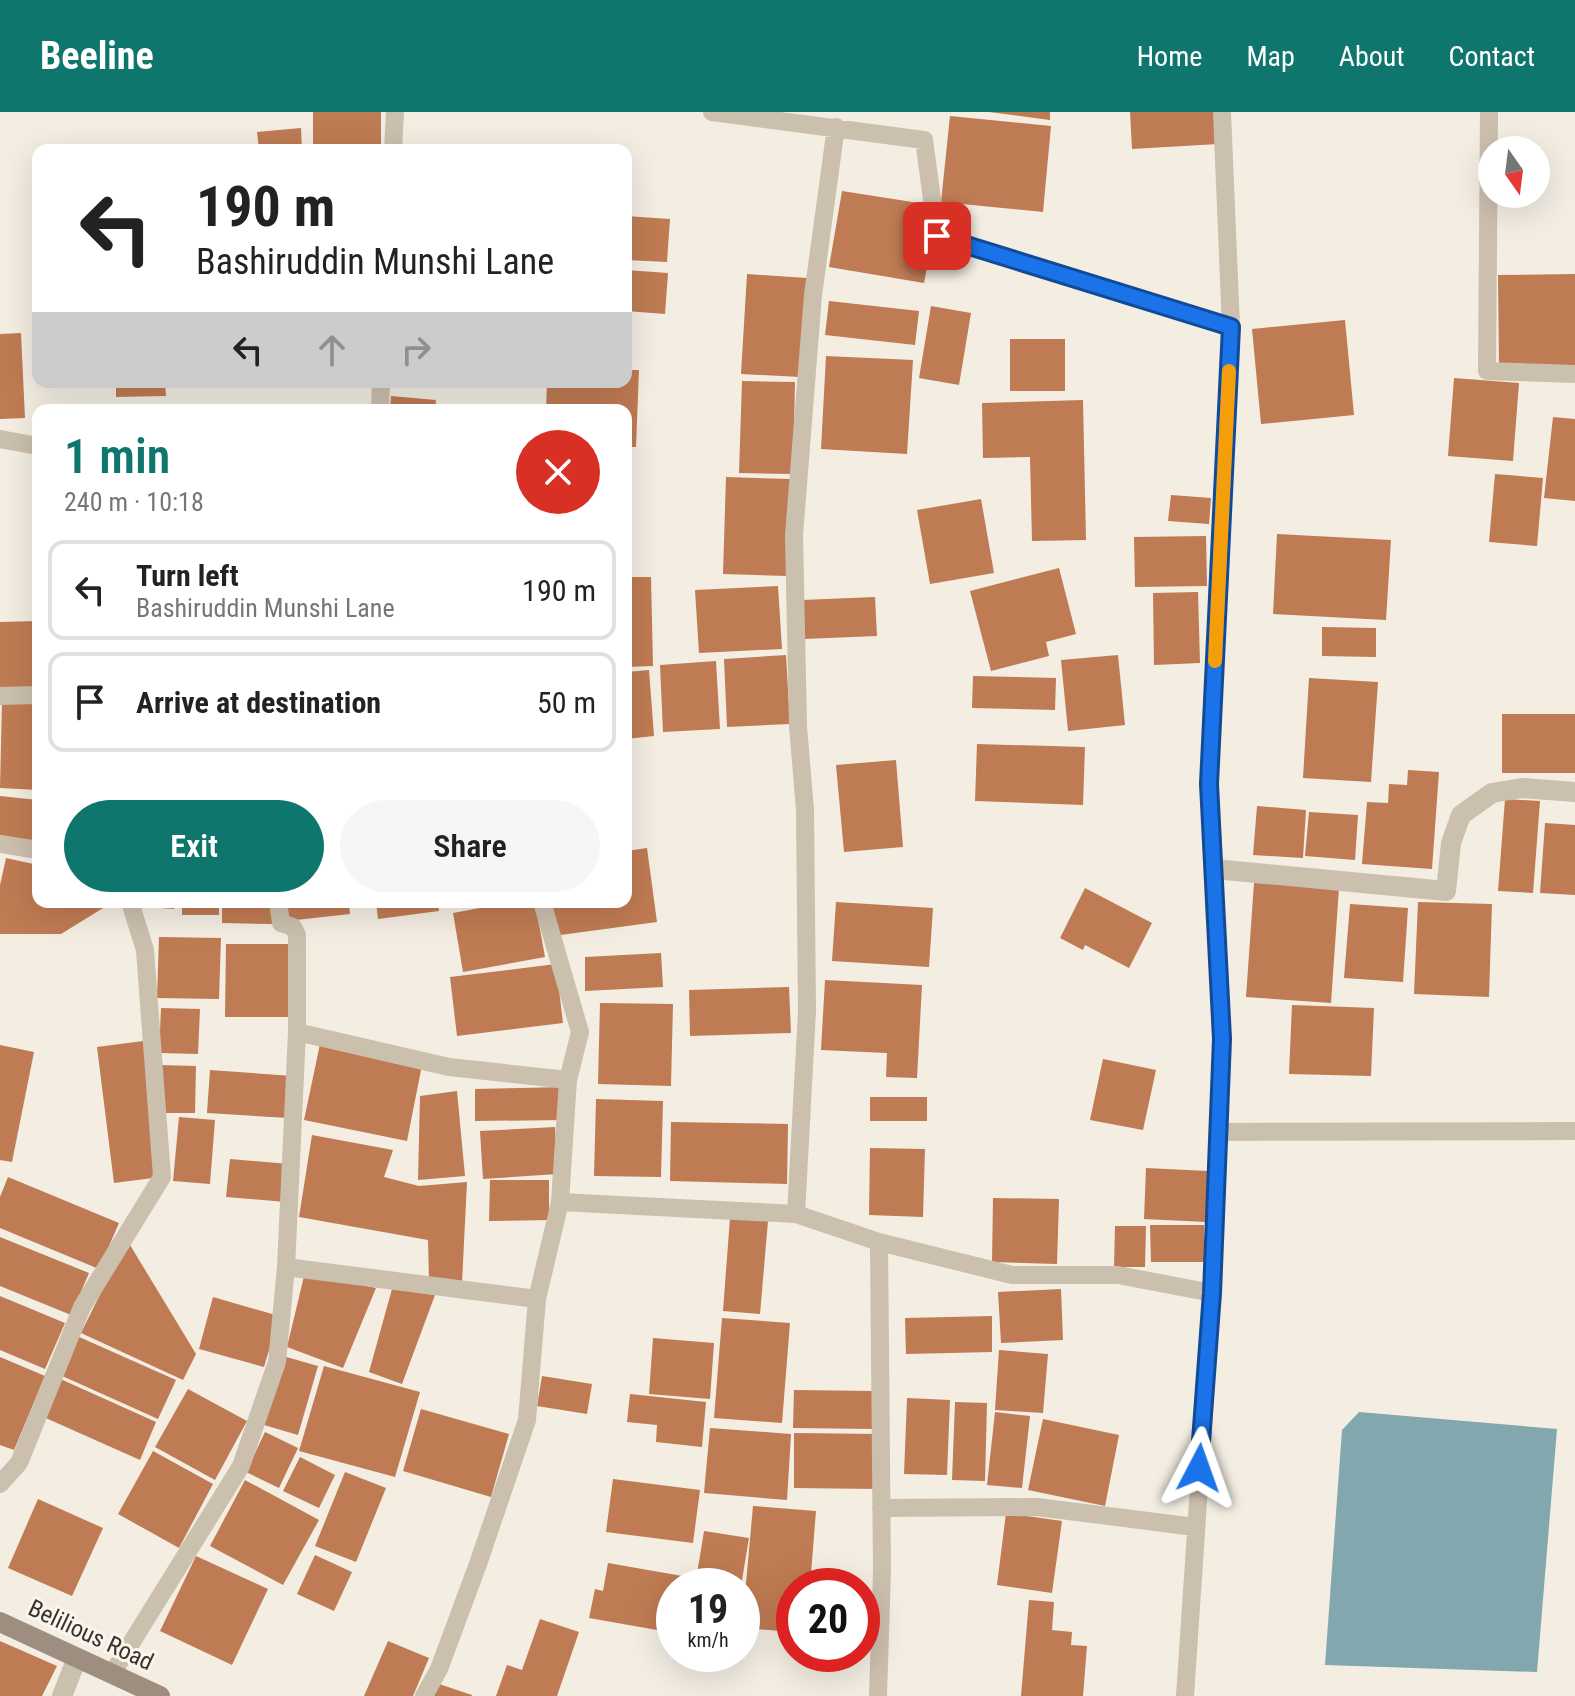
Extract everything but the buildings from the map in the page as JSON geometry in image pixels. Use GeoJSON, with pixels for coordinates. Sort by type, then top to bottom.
{"type":"FeatureCollection","features":[{"type":"Feature","properties":{"kind":"main road","name":"Belilious Road"},"geometry":{"type":"LineString","coordinates":[[0,1622],[160,1696]]}},
{"type":"Feature","properties":{"kind":"street"},"geometry":{"type":"LineString","coordinates":[[1214,869],[1446,891],[1451,843],[1461,815],[1492,793],[1522,788],[1575,792]]}},
{"type":"Feature","properties":{"kind":"street"},"geometry":{"type":"LineString","coordinates":[[62,1696],[77,1658]]}},
{"type":"Feature","properties":{"kind":"lane"},"geometry":{"type":"LineString","coordinates":[[393,144],[395,112]]}},
{"type":"Feature","properties":{"kind":"lane"},"geometry":{"type":"LineString","coordinates":[[712,112],[924,140],[937,236],[1231,327]]}},
{"type":"Feature","properties":{"kind":"lane"},"geometry":{"type":"LineString","coordinates":[[1185,1696],[1212,1293],[1222,1039],[1209,784],[1231,327],[1222,112]]}},
{"type":"Feature","properties":{"kind":"lane"},"geometry":{"type":"LineString","coordinates":[[1489,112],[1487,371],[1575,374]]}},
{"type":"Feature","properties":{"kind":"lane"},"geometry":{"type":"LineString","coordinates":[[796,1214],[807,1011],[805,810],[798,726],[794,535],[813,295],[836,127]]}},
{"type":"Feature","properties":{"kind":"lane"},"geometry":{"type":"LineString","coordinates":[[0,439],[32,445]]}},
{"type":"Feature","properties":{"kind":"lane"},"geometry":{"type":"LineString","coordinates":[[0,696],[32,695]]}},
{"type":"Feature","properties":{"kind":"lane"},"geometry":{"type":"LineString","coordinates":[[0,844],[32,849]]}},
{"type":"Feature","properties":{"kind":"lane"},"geometry":{"type":"LineString","coordinates":[[0,1484],[19,1463],[82,1307],[162,1177],[145,950],[130,908]]}},
{"type":"Feature","properties":{"kind":"lane"},"geometry":{"type":"LineString","coordinates":[[112,1674],[241,1466],[277,1362],[286,1267],[297,1032],[297,935],[293,927],[281,923],[279,908]]}},
{"type":"Feature","properties":{"kind":"lane"},"geometry":{"type":"LineString","coordinates":[[424,1696],[439,1669],[527,1420],[537,1299],[560,1202],[568,1080],[580,1032],[544,908]]}},
{"type":"Feature","properties":{"kind":"lane"},"geometry":{"type":"LineString","coordinates":[[297,1032],[449,1067],[568,1080]]}},
{"type":"Feature","properties":{"kind":"lane"},"geometry":{"type":"LineString","coordinates":[[1219,1132],[1575,1131]]}},
{"type":"Feature","properties":{"kind":"lane"},"geometry":{"type":"LineString","coordinates":[[560,1202],[796,1214],[879,1242],[1012,1275],[1118,1275],[1212,1293]]}},
{"type":"Feature","properties":{"kind":"lane"},"geometry":{"type":"LineString","coordinates":[[878,1696],[881,1508],[879,1242]]}},
{"type":"Feature","properties":{"kind":"lane"},"geometry":{"type":"LineString","coordinates":[[286,1267],[537,1299]]}},
{"type":"Feature","properties":{"kind":"lane"},"geometry":{"type":"LineString","coordinates":[[881,1508],[1037,1507],[1195,1527]]}},
{"type":"Feature","properties":{"kind":"water"},"geometry":{"type":"Polygon","coordinates":[[[1359,1412],[1557,1429],[1537,1672],[1325,1665],[1342,1430],[1359,1412]]]}},
{"type":"Feature","properties":{"kind":"slow traffic"},"geometry":{"type":"LineString","coordinates":[[1215,661],[1229,371]]}},
{"type":"Feature","properties":{"kind":"route"},"geometry":{"type":"LineString","coordinates":[[937,236],[1231,327],[1209,784],[1222,1039],[1212,1293],[1199,1468]]}}]}
